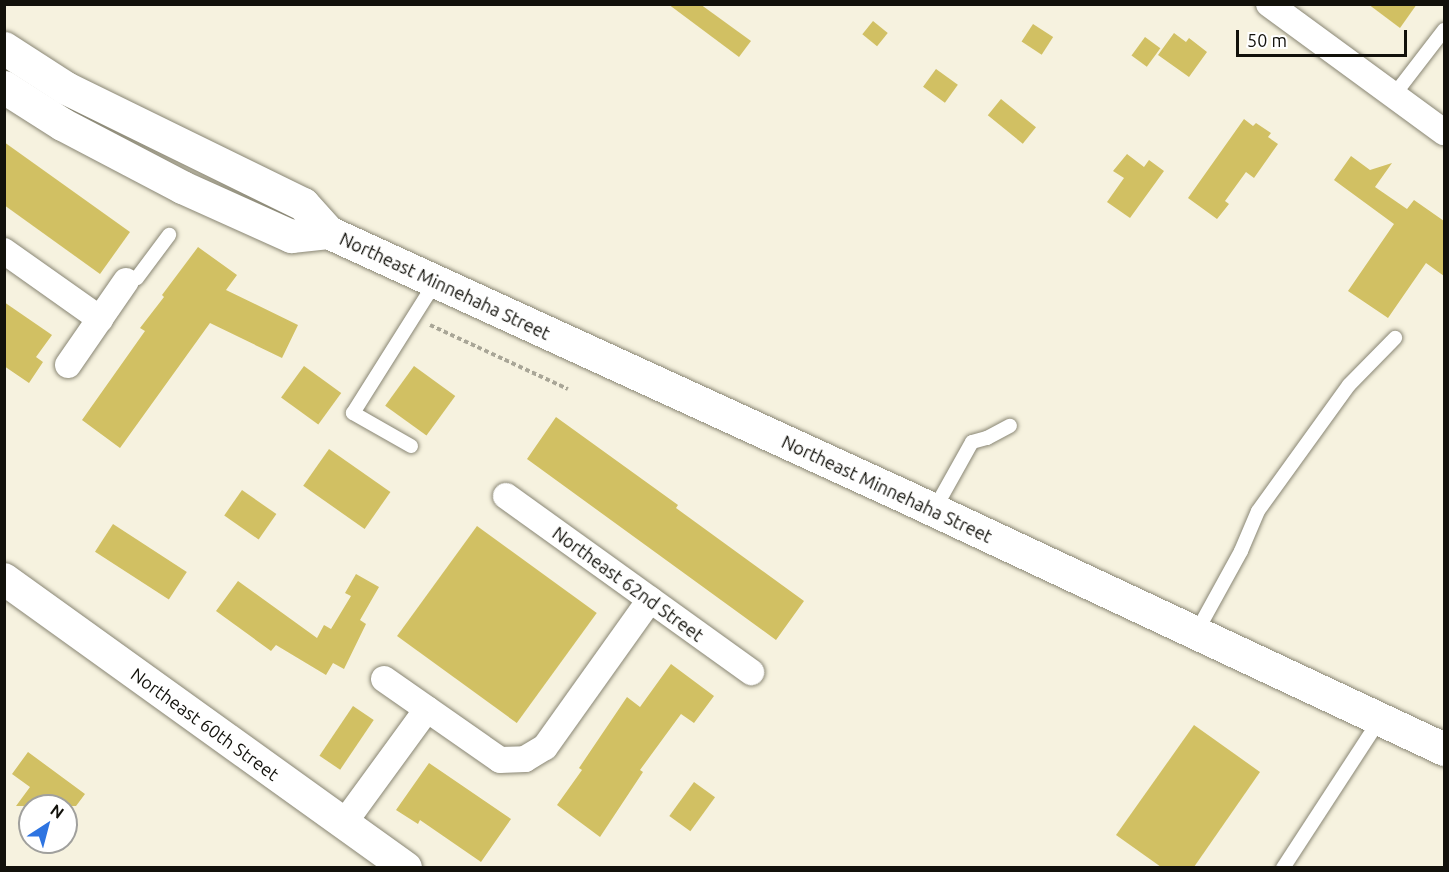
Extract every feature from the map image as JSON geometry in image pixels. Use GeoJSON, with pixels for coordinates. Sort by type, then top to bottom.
{"type":"FeatureCollection","features":[{"type":"Feature","properties":{"kind":"main road","name":"Northeast Minnehaha Street"},"geometry":{"type":"LineString","coordinates":[[4,48],[66,88],[303,204],[328,232],[934,510],[1444,749]]}},
{"type":"Feature","properties":{"kind":"main road","name":"Northeast Minnehaha Street"},"geometry":{"type":"LineString","coordinates":[[4,87],[62,124],[182,187],[291,237],[328,232]]}},
{"type":"Feature","properties":{"kind":"street"},"geometry":{"type":"LineString","coordinates":[[1269,4],[1444,132]]}},
{"type":"Feature","properties":{"kind":"street"},"geometry":{"type":"LineString","coordinates":[[4,251],[100,319]]}},
{"type":"Feature","properties":{"kind":"street"},"geometry":{"type":"LineString","coordinates":[[68,365],[126,281]]}},
{"type":"Feature","properties":{"kind":"street","name":"Northeast 62nd Street"},"geometry":{"type":"LineString","coordinates":[[506,496],[751,672]]}},
{"type":"Feature","properties":{"kind":"street","name":"Northeast 60th Street"},"geometry":{"type":"LineString","coordinates":[[4,579],[406,867]]}},
{"type":"Feature","properties":{"kind":"street"},"geometry":{"type":"LineString","coordinates":[[384,679],[500,760],[525,759],[545,747],[650,600]]}},
{"type":"Feature","properties":{"kind":"street"},"geometry":{"type":"LineString","coordinates":[[344,823],[427,709]]}},
{"type":"Feature","properties":{"kind":"lane"},"geometry":{"type":"LineString","coordinates":[[1394,95],[1444,30]]}},
{"type":"Feature","properties":{"kind":"lane"},"geometry":{"type":"LineString","coordinates":[[126,281],[137,278],[170,235]]}},
{"type":"Feature","properties":{"kind":"lane"},"geometry":{"type":"LineString","coordinates":[[411,446],[353,412],[436,281]]}},
{"type":"Feature","properties":{"kind":"lane"},"geometry":{"type":"LineString","coordinates":[[1196,633],[1240,551],[1258,511],[1349,385],[1395,338]]}},
{"type":"Feature","properties":{"kind":"lane"},"geometry":{"type":"LineString","coordinates":[[934,510],[972,442],[987,438],[1010,426]]}},
{"type":"Feature","properties":{"kind":"lane"},"geometry":{"type":"LineString","coordinates":[[1283,867],[1380,719]]}},
{"type":"Feature","properties":{"kind":"path"},"geometry":{"type":"LineString","coordinates":[[430,325],[568,389]]}},
{"type":"Feature","properties":{"kind":"building"},"geometry":{"type":"Polygon","coordinates":[[[668,4],[700,4],[751,41],[739,57],[668,4]]]}},
{"type":"Feature","properties":{"kind":"building"},"geometry":{"type":"Polygon","coordinates":[[[1368,4],[1417,4],[1400,28],[1368,4]]]}},
{"type":"Feature","properties":{"kind":"building"},"geometry":{"type":"Polygon","coordinates":[[[873,21],[888,33],[877,46],[862,34],[873,21]]]}},
{"type":"Feature","properties":{"kind":"building"},"geometry":{"type":"Polygon","coordinates":[[[1033,24],[1053,37],[1042,55],[1022,42],[1033,24]]]}},
{"type":"Feature","properties":{"kind":"building"},"geometry":{"type":"Polygon","coordinates":[[[1174,33],[1186,42],[1189,38],[1207,52],[1189,77],[1158,55],[1174,33]]]}},
{"type":"Feature","properties":{"kind":"building"},"geometry":{"type":"Polygon","coordinates":[[[1145,37],[1160,48],[1147,67],[1131,56],[1145,37]]]}},
{"type":"Feature","properties":{"kind":"building"},"geometry":{"type":"Polygon","coordinates":[[[936,69],[958,85],[945,103],[923,87],[936,69]]]}},
{"type":"Feature","properties":{"kind":"building"},"geometry":{"type":"Polygon","coordinates":[[[1001,99],[1036,127],[1023,144],[988,115],[1001,99]]]}},
{"type":"Feature","properties":{"kind":"building"},"geometry":{"type":"Polygon","coordinates":[[[1244,119],[1253,126],[1256,123],[1271,133],[1268,137],[1278,144],[1254,178],[1246,172],[1225,201],[1229,204],[1217,219],[1188,198],[1244,119]]]}},
{"type":"Feature","properties":{"kind":"building"},"geometry":{"type":"Polygon","coordinates":[[[4,142],[130,232],[100,274],[4,205],[4,142]]]}},
{"type":"Feature","properties":{"kind":"building"},"geometry":{"type":"Polygon","coordinates":[[[1127,154],[1144,167],[1149,160],[1164,171],[1130,218],[1107,202],[1124,178],[1113,171],[1127,154]]]}},
{"type":"Feature","properties":{"kind":"building"},"geometry":{"type":"Polygon","coordinates":[[[1351,156],[1370,170],[1392,163],[1375,187],[1407,209],[1414,200],[1444,221],[1444,276],[1426,263],[1388,318],[1348,291],[1394,224],[1334,180],[1351,156]]]}},
{"type":"Feature","properties":{"kind":"building"},"geometry":{"type":"Polygon","coordinates":[[[198,247],[237,275],[226,290],[298,325],[282,358],[210,323],[120,448],[82,420],[145,331],[140,328],[164,297],[162,295],[198,247]]]}},
{"type":"Feature","properties":{"kind":"building"},"geometry":{"type":"Polygon","coordinates":[[[4,302],[52,335],[36,357],[43,362],[29,383],[4,366],[4,302]]]}},
{"type":"Feature","properties":{"kind":"building"},"geometry":{"type":"Polygon","coordinates":[[[304,366],[341,393],[318,425],[281,398],[304,366]]]}},
{"type":"Feature","properties":{"kind":"building"},"geometry":{"type":"Polygon","coordinates":[[[414,366],[455,396],[426,436],[385,406],[414,366]]]}},
{"type":"Feature","properties":{"kind":"building"},"geometry":{"type":"Polygon","coordinates":[[[556,417],[678,505],[676,508],[804,601],[776,640],[527,459],[556,417]]]}},
{"type":"Feature","properties":{"kind":"building"},"geometry":{"type":"Polygon","coordinates":[[[329,449],[390,492],[365,529],[303,486],[329,449]]]}},
{"type":"Feature","properties":{"kind":"building"},"geometry":{"type":"Polygon","coordinates":[[[242,490],[276,514],[259,539],[224,515],[242,490]]]}},
{"type":"Feature","properties":{"kind":"building"},"geometry":{"type":"Polygon","coordinates":[[[113,524],[187,572],[169,600],[95,552],[113,524]]]}},
{"type":"Feature","properties":{"kind":"building"},"geometry":{"type":"Polygon","coordinates":[[[477,526],[597,613],[517,723],[397,636],[477,526]]]}},
{"type":"Feature","properties":{"kind":"building"},"geometry":{"type":"Polygon","coordinates":[[[356,574],[379,587],[360,620],[366,624],[344,669],[333,663],[326,675],[276,645],[271,651],[216,611],[238,581],[317,638],[324,625],[331,629],[351,596],[345,593],[356,574]]]}},
{"type":"Feature","properties":{"kind":"building"},"geometry":{"type":"Polygon","coordinates":[[[671,664],[714,696],[694,723],[681,714],[640,770],[643,772],[600,837],[557,805],[582,770],[579,768],[627,697],[640,707],[671,664]]]}},
{"type":"Feature","properties":{"kind":"building"},"geometry":{"type":"Polygon","coordinates":[[[353,706],[374,720],[340,770],[319,756],[353,706]]]}},
{"type":"Feature","properties":{"kind":"building"},"geometry":{"type":"Polygon","coordinates":[[[1194,725],[1260,772],[1194,867],[1161,867],[1116,835],[1194,725]]]}},
{"type":"Feature","properties":{"kind":"building"},"geometry":{"type":"Polygon","coordinates":[[[28,752],[85,794],[78,803],[78,794],[25,794],[30,787],[12,774],[28,752]]]}},
{"type":"Feature","properties":{"kind":"building"},"geometry":{"type":"Polygon","coordinates":[[[429,763],[511,819],[481,862],[420,820],[418,824],[396,810],[429,763]]]}},
{"type":"Feature","properties":{"kind":"building"},"geometry":{"type":"Polygon","coordinates":[[[694,782],[715,797],[690,831],[669,816],[694,782]]]}}]}
